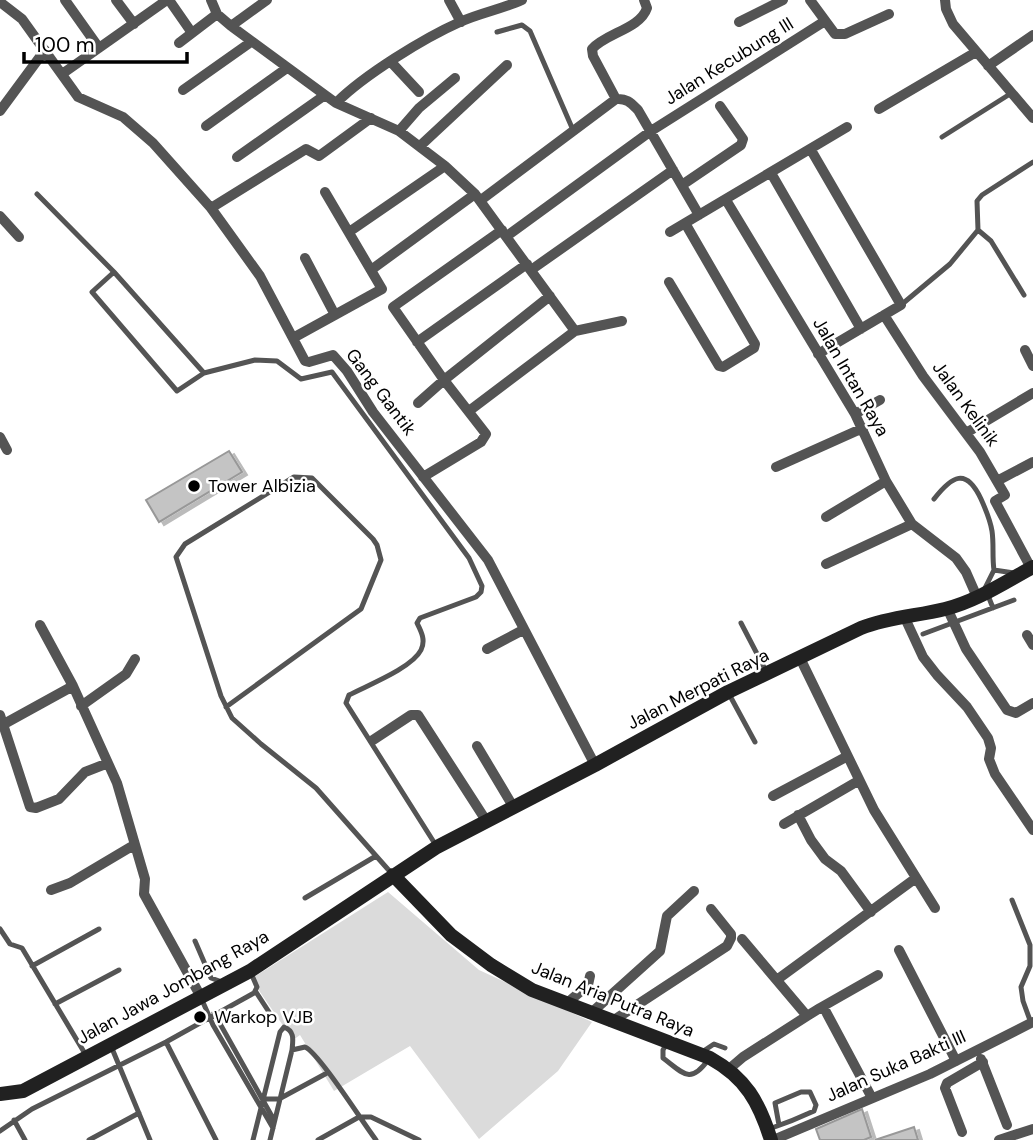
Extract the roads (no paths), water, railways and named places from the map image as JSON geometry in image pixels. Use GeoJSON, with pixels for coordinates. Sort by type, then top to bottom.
{"type":"FeatureCollection","features":[{"type":"Feature","properties":{"kind":"main road","name":"Jalan Merpati Raya"},"geometry":{"type":"LineString","coordinates":[[393,875],[437,847],[767,673],[877,622],[947,608],[981,595],[1028,570]]}},
{"type":"Feature","properties":{"kind":"main road","name":"Jalan Jawa Jombang Raya"},"geometry":{"type":"LineString","coordinates":[[1,1096],[23,1091],[110,1045],[204,1002],[224,984],[250,971],[393,875]]}},
{"type":"Feature","properties":{"kind":"main road","name":"Jalan Aria Putra Raya"},"geometry":{"type":"LineString","coordinates":[[393,875],[450,935],[532,990],[705,1057],[729,1069],[753,1097],[773,1134]]}},
{"type":"Feature","properties":{"kind":"street"},"geometry":{"type":"LineString","coordinates":[[65,0],[99,48]]}},
{"type":"Feature","properties":{"kind":"street"},"geometry":{"type":"LineString","coordinates":[[116,0],[134,24]]}},
{"type":"Feature","properties":{"kind":"street"},"geometry":{"type":"LineString","coordinates":[[62,74],[168,0],[192,33]]}},
{"type":"Feature","properties":{"kind":"street"},"geometry":{"type":"LineString","coordinates":[[211,0],[218,14],[231,26],[336,103],[399,131],[444,166],[478,197],[575,331]]}},
{"type":"Feature","properties":{"kind":"street"},"geometry":{"type":"LineString","coordinates":[[231,26],[267,0]]}},
{"type":"Feature","properties":{"kind":"street"},"geometry":{"type":"LineString","coordinates":[[449,0],[461,22]]}},
{"type":"Feature","properties":{"kind":"street"},"geometry":{"type":"LineString","coordinates":[[336,103],[391,62],[461,22],[522,0]]}},
{"type":"Feature","properties":{"kind":"street"},"geometry":{"type":"LineString","coordinates":[[644,0],[647,8],[642,18],[594,46],[593,56],[619,99],[631,102],[651,131],[699,215]]}},
{"type":"Feature","properties":{"kind":"street"},"geometry":{"type":"LineString","coordinates":[[739,22],[783,0]]}},
{"type":"Feature","properties":{"kind":"street"},"geometry":{"type":"LineString","coordinates":[[810,0],[835,34],[841,35],[889,14]]}},
{"type":"Feature","properties":{"kind":"street"},"geometry":{"type":"LineString","coordinates":[[945,0],[950,19],[1010,94],[1031,112]]}},
{"type":"Feature","properties":{"kind":"street","name":"Gang Gantik"},"geometry":{"type":"LineString","coordinates":[[0,2],[22,19],[78,97],[123,117],[153,143],[211,208],[260,276],[306,362],[334,355],[347,371],[373,412],[488,560],[595,765]]}},
{"type":"Feature","properties":{"kind":"street"},"geometry":{"type":"LineString","coordinates":[[178,43],[218,14]]}},
{"type":"Feature","properties":{"kind":"street","name":"Jalan Kecubung III"},"geometry":{"type":"LineString","coordinates":[[417,342],[393,307],[651,131],[825,21]]}},
{"type":"Feature","properties":{"kind":"street"},"geometry":{"type":"LineString","coordinates":[[988,66],[1033,35]]}},
{"type":"Feature","properties":{"kind":"street"},"geometry":{"type":"LineString","coordinates":[[183,90],[251,42]]}},
{"type":"Feature","properties":{"kind":"street"},"geometry":{"type":"LineString","coordinates":[[0,111],[45,50]]}},
{"type":"Feature","properties":{"kind":"street"},"geometry":{"type":"LineString","coordinates":[[879,109],[976,52]]}},
{"type":"Feature","properties":{"kind":"street"},"geometry":{"type":"LineString","coordinates":[[391,62],[419,92]]}},
{"type":"Feature","properties":{"kind":"street"},"geometry":{"type":"LineString","coordinates":[[420,146],[507,65]]}},
{"type":"Feature","properties":{"kind":"street"},"geometry":{"type":"LineString","coordinates":[[206,126],[287,68]]}},
{"type":"Feature","properties":{"kind":"street"},"geometry":{"type":"LineString","coordinates":[[399,131],[419,108],[455,78]]}},
{"type":"Feature","properties":{"kind":"street"},"geometry":{"type":"LineString","coordinates":[[237,157],[325,95]]}},
{"type":"Feature","properties":{"kind":"street"},"geometry":{"type":"LineString","coordinates":[[371,270],[619,99]]}},
{"type":"Feature","properties":{"kind":"street"},"geometry":{"type":"LineString","coordinates":[[682,185],[741,145],[743,139],[720,106]]}},
{"type":"Feature","properties":{"kind":"street"},"geometry":{"type":"LineString","coordinates":[[211,208],[306,149],[319,156],[371,118]]}},
{"type":"Feature","properties":{"kind":"street"},"geometry":{"type":"LineString","coordinates":[[670,232],[847,127]]}},
{"type":"Feature","properties":{"kind":"street"},"geometry":{"type":"LineString","coordinates":[[811,150],[901,304],[818,354]]}},
{"type":"Feature","properties":{"kind":"street"},"geometry":{"type":"LineString","coordinates":[[349,232],[444,166]]}},
{"type":"Feature","properties":{"kind":"street"},"geometry":{"type":"LineString","coordinates":[[423,477],[484,439],[486,434],[417,342],[673,170]]}},
{"type":"Feature","properties":{"kind":"street"},"geometry":{"type":"LineString","coordinates":[[771,173],[861,329]]}},
{"type":"Feature","properties":{"kind":"street"},"geometry":{"type":"LineString","coordinates":[[293,338],[382,289],[325,192]]}},
{"type":"Feature","properties":{"kind":"street","name":"Jalan Intan Raya"},"geometry":{"type":"LineString","coordinates":[[726,200],[855,414],[886,481],[912,524],[956,558],[981,595]]}},
{"type":"Feature","properties":{"kind":"street"},"geometry":{"type":"LineString","coordinates":[[0,216],[19,237]]}},
{"type":"Feature","properties":{"kind":"street"},"geometry":{"type":"LineString","coordinates":[[669,282],[717,365],[723,367],[752,351],[755,344],[685,223]]}},
{"type":"Feature","properties":{"kind":"street"},"geometry":{"type":"LineString","coordinates":[[305,258],[335,315]]}},
{"type":"Feature","properties":{"kind":"street"},"geometry":{"type":"LineString","coordinates":[[418,403],[550,296]]}},
{"type":"Feature","properties":{"kind":"street","name":"Jalan Kelinik"},"geometry":{"type":"LineString","coordinates":[[884,315],[997,481]]}},
{"type":"Feature","properties":{"kind":"street"},"geometry":{"type":"LineString","coordinates":[[469,411],[575,331],[622,321]]}},
{"type":"Feature","properties":{"kind":"street"},"geometry":{"type":"LineString","coordinates":[[1025,351],[1033,366]]}},
{"type":"Feature","properties":{"kind":"street"},"geometry":{"type":"LineString","coordinates":[[966,433],[1033,393]]}},
{"type":"Feature","properties":{"kind":"street"},"geometry":{"type":"LineString","coordinates":[[855,414],[880,400]]}},
{"type":"Feature","properties":{"kind":"street"},"geometry":{"type":"LineString","coordinates":[[776,467],[863,428]]}},
{"type":"Feature","properties":{"kind":"street"},"geometry":{"type":"LineString","coordinates":[[0,437],[7,450]]}},
{"type":"Feature","properties":{"kind":"street"},"geometry":{"type":"LineString","coordinates":[[1028,570],[995,500],[1005,495],[997,481],[1033,462]]}},
{"type":"Feature","properties":{"kind":"street"},"geometry":{"type":"LineString","coordinates":[[825,517],[886,481]]}},
{"type":"Feature","properties":{"kind":"street"},"geometry":{"type":"LineString","coordinates":[[826,564],[912,524]]}},
{"type":"Feature","properties":{"kind":"street"},"geometry":{"type":"LineString","coordinates":[[947,608],[985,681],[1007,710],[1013,714],[1033,704]]}},
{"type":"Feature","properties":{"kind":"street"},"geometry":{"type":"LineString","coordinates":[[904,616],[923,657],[967,707],[988,738],[991,748],[989,759],[995,774],[1033,830]]}},
{"type":"Feature","properties":{"kind":"street"},"geometry":{"type":"LineString","coordinates":[[40,625],[73,686],[117,783],[145,879],[144,894],[204,1002]]}},
{"type":"Feature","properties":{"kind":"street"},"geometry":{"type":"LineString","coordinates":[[487,649],[523,630]]}},
{"type":"Feature","properties":{"kind":"street"},"geometry":{"type":"LineString","coordinates":[[800,658],[846,757],[935,908]]}},
{"type":"Feature","properties":{"kind":"street"},"geometry":{"type":"LineString","coordinates":[[81,706],[126,674],[135,659]]}},
{"type":"Feature","properties":{"kind":"street"},"geometry":{"type":"LineString","coordinates":[[73,686],[2,720],[30,807],[36,808],[59,799],[85,772],[108,762]]}},
{"type":"Feature","properties":{"kind":"street"},"geometry":{"type":"LineString","coordinates":[[373,740],[411,715],[418,715],[486,822]]}},
{"type":"Feature","properties":{"kind":"street"},"geometry":{"type":"LineString","coordinates":[[477,746],[514,808]]}},
{"type":"Feature","properties":{"kind":"street"},"geometry":{"type":"LineString","coordinates":[[773,796],[846,757]]}},
{"type":"Feature","properties":{"kind":"street"},"geometry":{"type":"LineString","coordinates":[[784,824],[859,781]]}},
{"type":"Feature","properties":{"kind":"street"},"geometry":{"type":"LineString","coordinates":[[798,815],[811,841],[825,859],[837,866],[871,912]]}},
{"type":"Feature","properties":{"kind":"street"},"geometry":{"type":"LineString","coordinates":[[51,890],[70,883],[134,845]]}},
{"type":"Feature","properties":{"kind":"street"},"geometry":{"type":"LineString","coordinates":[[778,979],[916,878]]}},
{"type":"Feature","properties":{"kind":"street"},"geometry":{"type":"LineString","coordinates":[[590,1014],[660,951],[667,916],[694,891]]}},
{"type":"Feature","properties":{"kind":"street"},"geometry":{"type":"LineString","coordinates":[[611,1022],[727,946],[730,934],[711,909]]}},
{"type":"Feature","properties":{"kind":"street"},"geometry":{"type":"LineString","coordinates":[[742,939],[807,1016]]}},
{"type":"Feature","properties":{"kind":"street"},"geometry":{"type":"LineString","coordinates":[[899,950],[956,1060]]}},
{"type":"Feature","properties":{"kind":"street"},"geometry":{"type":"LineString","coordinates":[[566,1004],[589,985],[590,975]]}},
{"type":"Feature","properties":{"kind":"street"},"geometry":{"type":"LineString","coordinates":[[729,1069],[807,1016],[878,975]]}},
{"type":"Feature","properties":{"kind":"street"},"geometry":{"type":"LineString","coordinates":[[820,1008],[825,1010],[872,1098]]}},
{"type":"Feature","properties":{"kind":"street","name":"Jalan Suka Bakti III"},"geometry":{"type":"LineString","coordinates":[[773,1134],[872,1098],[1032,1023]]}},
{"type":"Feature","properties":{"kind":"street"},"geometry":{"type":"LineString","coordinates":[[977,1049],[1007,1125]]}},
{"type":"Feature","properties":{"kind":"street"},"geometry":{"type":"LineString","coordinates":[[962,1132],[945,1088],[947,1083],[983,1062]]}},
{"type":"Feature","properties":{"kind":"street"},"geometry":{"type":"LineString","coordinates":[[999,1140],[1033,1129]]}},
{"type":"Feature","properties":{"kind":"lane"},"geometry":{"type":"LineString","coordinates":[[497,32],[522,25],[530,31],[574,131]]}},
{"type":"Feature","properties":{"kind":"lane"},"geometry":{"type":"LineString","coordinates":[[942,137],[1010,94]]}},
{"type":"Feature","properties":{"kind":"lane"},"geometry":{"type":"LineString","coordinates":[[901,304],[950,264],[978,230],[977,201],[1033,162]]}},
{"type":"Feature","properties":{"kind":"lane"},"geometry":{"type":"LineString","coordinates":[[37,194],[114,272],[204,373]]}},
{"type":"Feature","properties":{"kind":"lane"},"geometry":{"type":"LineString","coordinates":[[978,230],[991,241],[1024,295]]}},
{"type":"Feature","properties":{"kind":"lane"},"geometry":{"type":"LineString","coordinates":[[114,272],[92,292],[177,391],[204,373],[255,360],[277,361],[301,379],[332,372],[469,558],[482,586],[481,592],[476,597],[420,618],[417,623],[424,638],[421,650],[405,665],[349,695],[346,703],[437,847]]}},
{"type":"Feature","properties":{"kind":"lane"},"geometry":{"type":"LineString","coordinates":[[226,706],[361,609],[381,560],[373,539],[312,478],[294,477],[186,544],[176,557],[221,696],[226,706],[232,718],[316,788],[393,875]]}},
{"type":"Feature","properties":{"kind":"lane"},"geometry":{"type":"LineString","coordinates":[[934,499],[945,484],[955,479],[966,479],[974,484],[990,517],[995,570],[981,595],[993,608]]}},
{"type":"Feature","properties":{"kind":"lane"},"geometry":{"type":"LineString","coordinates":[[995,570],[1028,570]]}},
{"type":"Feature","properties":{"kind":"lane"},"geometry":{"type":"LineString","coordinates":[[923,634],[1013,600]]}},
{"type":"Feature","properties":{"kind":"lane"},"geometry":{"type":"LineString","coordinates":[[741,623],[767,673]]}},
{"type":"Feature","properties":{"kind":"lane"},"geometry":{"type":"LineString","coordinates":[[728,692],[755,742]]}},
{"type":"Feature","properties":{"kind":"lane"},"geometry":{"type":"LineString","coordinates":[[305,898],[376,856]]}},
{"type":"Feature","properties":{"kind":"lane"},"geometry":{"type":"LineString","coordinates":[[1012,900],[1030,945],[1030,966],[1021,987],[1023,1001],[1032,1023]]}},
{"type":"Feature","properties":{"kind":"lane"},"geometry":{"type":"LineString","coordinates":[[0,929],[10,944],[22,948],[87,1057]]}},
{"type":"Feature","properties":{"kind":"lane"},"geometry":{"type":"LineString","coordinates":[[32,966],[99,929]]}},
{"type":"Feature","properties":{"kind":"lane"},"geometry":{"type":"LineString","coordinates":[[195,941],[211,978],[221,980],[224,984]]}},
{"type":"Feature","properties":{"kind":"lane"},"geometry":{"type":"LineString","coordinates":[[55,1004],[119,970]]}},
{"type":"Feature","properties":{"kind":"lane"},"geometry":{"type":"LineString","coordinates":[[250,971],[256,981],[256,992],[269,1012]]}},
{"type":"Feature","properties":{"kind":"lane"},"geometry":{"type":"LineString","coordinates":[[0,1131],[32,1109],[166,1042],[256,992]]}},
{"type":"Feature","properties":{"kind":"lane"},"geometry":{"type":"LineString","coordinates":[[204,1002],[274,1120]]}},
{"type":"Feature","properties":{"kind":"lane"},"geometry":{"type":"LineString","coordinates":[[213,1017],[272,1128]]}},
{"type":"Feature","properties":{"kind":"lane"},"geometry":{"type":"LineString","coordinates":[[253,1140],[280,1032],[284,1027],[290,1029],[293,1035],[292,1050],[270,1140]]}},
{"type":"Feature","properties":{"kind":"lane"},"geometry":{"type":"LineString","coordinates":[[166,1042],[216,1140]]}},
{"type":"Feature","properties":{"kind":"lane"},"geometry":{"type":"LineString","coordinates":[[667,1042],[663,1058],[684,1074],[691,1076],[699,1073],[714,1044],[725,1048]]}},
{"type":"Feature","properties":{"kind":"lane"},"geometry":{"type":"LineString","coordinates":[[110,1045],[150,1140]]}},
{"type":"Feature","properties":{"kind":"lane"},"geometry":{"type":"LineString","coordinates":[[292,1050],[305,1047],[317,1055],[376,1140]]}},
{"type":"Feature","properties":{"kind":"lane"},"geometry":{"type":"LineString","coordinates":[[263,1100],[279,1099],[327,1073]]}},
{"type":"Feature","properties":{"kind":"lane"},"geometry":{"type":"LineString","coordinates":[[23,1091],[32,1109]]}},
{"type":"Feature","properties":{"kind":"lane"},"geometry":{"type":"LineString","coordinates":[[801,1092],[810,1092],[816,1105],[814,1111],[773,1134],[775,1103],[801,1092]]}},
{"type":"Feature","properties":{"kind":"lane"},"geometry":{"type":"LineString","coordinates":[[89,1140],[139,1113]]}},
{"type":"Feature","properties":{"kind":"lane"},"geometry":{"type":"LineString","coordinates":[[318,1140],[359,1117],[370,1117],[419,1140]]}},
{"type":"Feature","properties":{"kind":"lane"},"geometry":{"type":"LineString","coordinates":[[14,1120],[25,1140]]}},
{"type":"Feature","properties":{"kind":"place","name":"Tower Albizia"},"geometry":{"type":"Point","coordinates":[194,486]}},
{"type":"Feature","properties":{"kind":"place","name":"Warkop VJB"},"geometry":{"type":"Point","coordinates":[200,1017]}}]}
